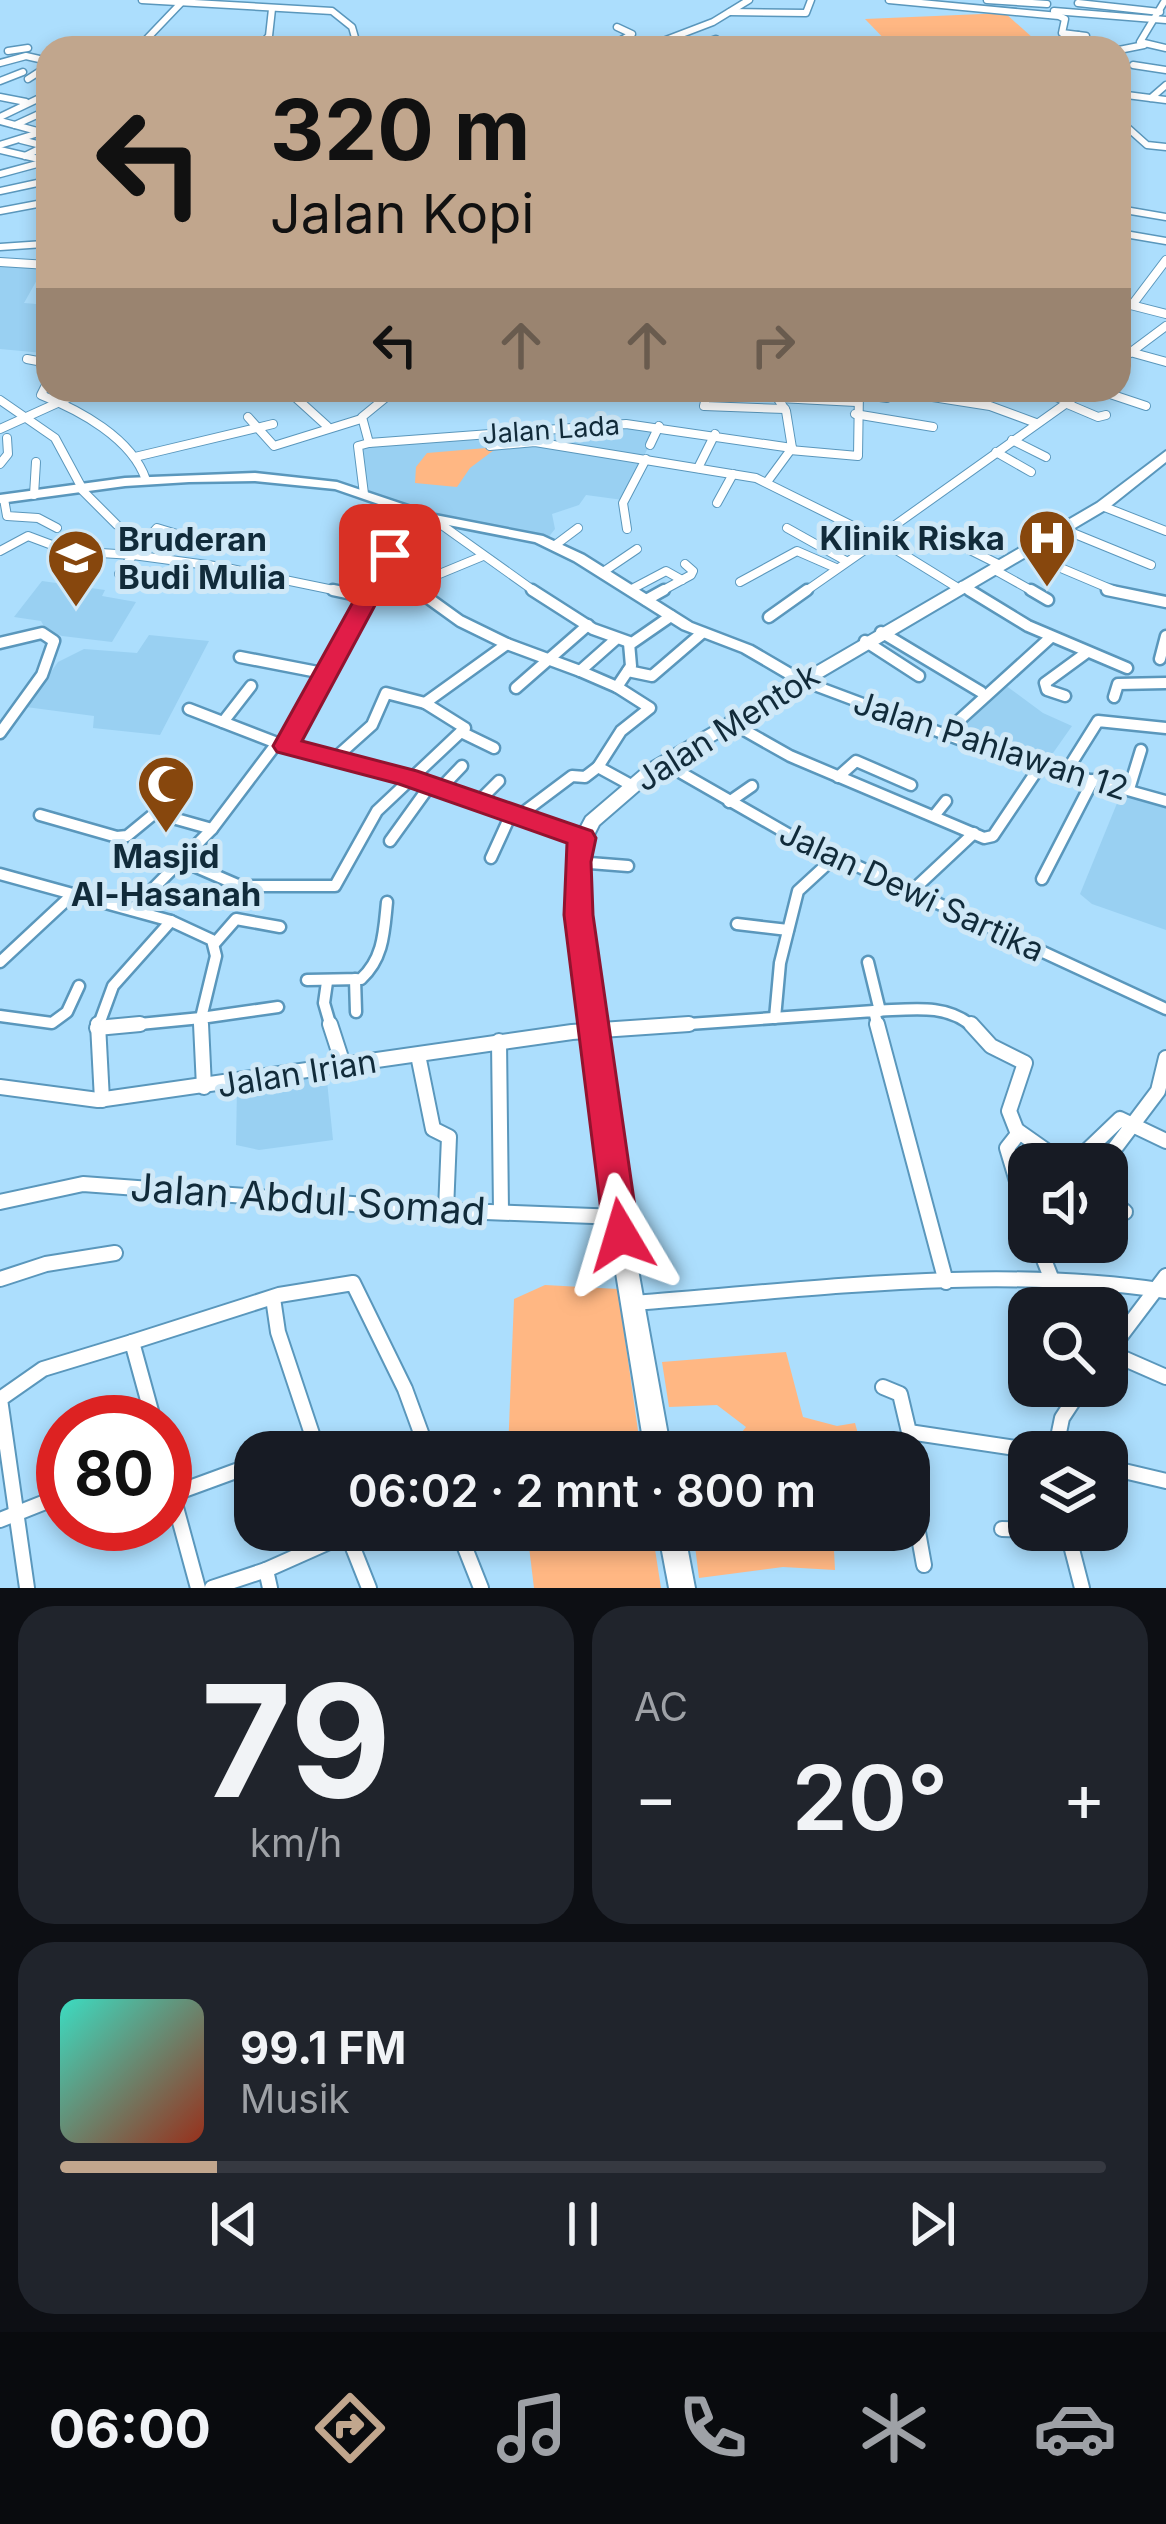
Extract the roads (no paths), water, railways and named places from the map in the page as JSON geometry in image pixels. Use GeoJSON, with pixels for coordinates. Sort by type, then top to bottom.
{"type":"FeatureCollection","features":[{"type":"Feature","properties":{"kind":"highway","name":"Jalan Mentok"},"geometry":{"type":"LineString","coordinates":[[655,1431],[619,1217],[578,915],[577,862],[582,838],[604,808],[664,763],[1063,530],[1166,455]]}},
{"type":"Feature","properties":{"kind":"highway"},"geometry":{"type":"LineString","coordinates":[[675,1551],[682,1588]]}},
{"type":"Feature","properties":{"kind":"main road","name":"Jalan Pahlawan 12"},"geometry":{"type":"LineString","coordinates":[[2,499],[146,480],[255,477],[326,484],[432,518],[554,545],[670,616],[747,649],[800,680],[943,735],[1166,801]]}},
{"type":"Feature","properties":{"kind":"street"},"geometry":{"type":"LineString","coordinates":[[142,0],[337,13],[355,36]]}},
{"type":"Feature","properties":{"kind":"street"},"geometry":{"type":"LineString","coordinates":[[678,36],[748,0]]}},
{"type":"Feature","properties":{"kind":"street"},"geometry":{"type":"LineString","coordinates":[[730,12],[806,13],[811,0]]}},
{"type":"Feature","properties":{"kind":"street"},"geometry":{"type":"LineString","coordinates":[[890,0],[1161,17]]}},
{"type":"Feature","properties":{"kind":"street"},"geometry":{"type":"LineString","coordinates":[[987,0],[1051,8],[1065,21],[1061,32],[1082,36]]}},
{"type":"Feature","properties":{"kind":"street"},"geometry":{"type":"LineString","coordinates":[[1144,45],[1140,42],[1144,30],[1161,17],[1165,2],[1148,0]]}},
{"type":"Feature","properties":{"kind":"street"},"geometry":{"type":"LineString","coordinates":[[149,36],[181,3]]}},
{"type":"Feature","properties":{"kind":"street"},"geometry":{"type":"LineString","coordinates":[[1078,3],[1161,17]]}},
{"type":"Feature","properties":{"kind":"street"},"geometry":{"type":"LineString","coordinates":[[269,36],[272,8]]}},
{"type":"Feature","properties":{"kind":"street"},"geometry":{"type":"LineString","coordinates":[[617,27],[632,34],[628,36]]}},
{"type":"Feature","properties":{"kind":"street"},"geometry":{"type":"LineString","coordinates":[[1131,48],[1166,48]]}},
{"type":"Feature","properties":{"kind":"street"},"geometry":{"type":"LineString","coordinates":[[0,63],[26,49]]}},
{"type":"Feature","properties":{"kind":"street"},"geometry":{"type":"LineString","coordinates":[[8,51],[26,49],[36,55]]}},
{"type":"Feature","properties":{"kind":"street"},"geometry":{"type":"LineString","coordinates":[[1133,65],[1166,70]]}},
{"type":"Feature","properties":{"kind":"street"},"geometry":{"type":"LineString","coordinates":[[0,81],[36,70]]}},
{"type":"Feature","properties":{"kind":"street"},"geometry":{"type":"LineString","coordinates":[[1150,98],[1166,85]]}},
{"type":"Feature","properties":{"kind":"street"},"geometry":{"type":"LineString","coordinates":[[1131,96],[1166,100]]}},
{"type":"Feature","properties":{"kind":"street"},"geometry":{"type":"LineString","coordinates":[[0,97],[29,103]]}},
{"type":"Feature","properties":{"kind":"street"},"geometry":{"type":"LineString","coordinates":[[0,120],[36,100]]}},
{"type":"Feature","properties":{"kind":"street"},"geometry":{"type":"LineString","coordinates":[[16,125],[36,115]]}},
{"type":"Feature","properties":{"kind":"street"},"geometry":{"type":"LineString","coordinates":[[0,120],[36,130]]}},
{"type":"Feature","properties":{"kind":"street"},"geometry":{"type":"LineString","coordinates":[[1131,130],[1148,145],[1166,147]]}},
{"type":"Feature","properties":{"kind":"street"},"geometry":{"type":"LineString","coordinates":[[0,148],[36,134]]}},
{"type":"Feature","properties":{"kind":"street"},"geometry":{"type":"LineString","coordinates":[[18,139],[36,144]]}},
{"type":"Feature","properties":{"kind":"street"},"geometry":{"type":"LineString","coordinates":[[0,148],[36,158]]}},
{"type":"Feature","properties":{"kind":"street"},"geometry":{"type":"LineString","coordinates":[[25,156],[36,151]]}},
{"type":"Feature","properties":{"kind":"street"},"geometry":{"type":"LineString","coordinates":[[0,174],[36,164]]}},
{"type":"Feature","properties":{"kind":"street"},"geometry":{"type":"LineString","coordinates":[[28,167],[36,176]]}},
{"type":"Feature","properties":{"kind":"street"},"geometry":{"type":"LineString","coordinates":[[0,191],[36,188]]}},
{"type":"Feature","properties":{"kind":"street"},"geometry":{"type":"LineString","coordinates":[[0,211],[36,204]]}},
{"type":"Feature","properties":{"kind":"street"},"geometry":{"type":"LineString","coordinates":[[1131,210],[1166,217]]}},
{"type":"Feature","properties":{"kind":"street"},"geometry":{"type":"LineString","coordinates":[[1131,235],[1166,242]]}},
{"type":"Feature","properties":{"kind":"street"},"geometry":{"type":"LineString","coordinates":[[0,247],[36,245]]}},
{"type":"Feature","properties":{"kind":"street"},"geometry":{"type":"LineString","coordinates":[[1166,260],[1132,305],[1166,314]]}},
{"type":"Feature","properties":{"kind":"street"},"geometry":{"type":"LineString","coordinates":[[0,262],[36,263]]}},
{"type":"Feature","properties":{"kind":"street"},"geometry":{"type":"LineString","coordinates":[[1131,350],[1166,326]]}},
{"type":"Feature","properties":{"kind":"street"},"geometry":{"type":"LineString","coordinates":[[1131,357],[1166,362]]}},
{"type":"Feature","properties":{"kind":"street"},"geometry":{"type":"LineString","coordinates":[[27,359],[36,361]]}},
{"type":"Feature","properties":{"kind":"street"},"geometry":{"type":"LineString","coordinates":[[0,400],[55,438],[81,488],[117,525]]}},
{"type":"Feature","properties":{"kind":"street"},"geometry":{"type":"LineString","coordinates":[[1131,401],[1146,406]]}},
{"type":"Feature","properties":{"kind":"street"},"geometry":{"type":"LineString","coordinates":[[0,464],[8,454],[4,434],[59,402]]}},
{"type":"Feature","properties":{"kind":"street"},"geometry":{"type":"LineString","coordinates":[[62,402],[135,457],[146,480]]}},
{"type":"Feature","properties":{"kind":"street"},"geometry":{"type":"LineString","coordinates":[[300,402],[327,427]]}},
{"type":"Feature","properties":{"kind":"street"},"geometry":{"type":"LineString","coordinates":[[248,417],[274,446],[361,418],[380,402]]}},
{"type":"Feature","properties":{"kind":"street"},"geometry":{"type":"LineString","coordinates":[[694,431],[705,402]]}},
{"type":"Feature","properties":{"kind":"street"},"geometry":{"type":"LineString","coordinates":[[767,482],[791,449],[781,402]]}},
{"type":"Feature","properties":{"kind":"street"},"geometry":{"type":"LineString","coordinates":[[857,402],[855,414],[933,427]]}},
{"type":"Feature","properties":{"kind":"street"},"geometry":{"type":"LineString","coordinates":[[976,402],[1036,423]]}},
{"type":"Feature","properties":{"kind":"street"},"geometry":{"type":"LineString","coordinates":[[1060,402],[1106,415]]}},
{"type":"Feature","properties":{"kind":"street"},"geometry":{"type":"LineString","coordinates":[[769,617],[1067,402]]}},
{"type":"Feature","properties":{"kind":"street"},"geometry":{"type":"LineString","coordinates":[[1064,404],[1084,418]]}},
{"type":"Feature","properties":{"kind":"street"},"geometry":{"type":"LineString","coordinates":[[704,406],[785,409]]}},
{"type":"Feature","properties":{"kind":"street","name":"Jalan Lada"},"geometry":{"type":"LineString","coordinates":[[369,443],[579,426],[659,426],[858,456],[855,414]]}},
{"type":"Feature","properties":{"kind":"street"},"geometry":{"type":"LineString","coordinates":[[361,418],[369,443],[358,446],[364,494]]}},
{"type":"Feature","properties":{"kind":"street"},"geometry":{"type":"LineString","coordinates":[[135,457],[274,424]]}},
{"type":"Feature","properties":{"kind":"street"},"geometry":{"type":"LineString","coordinates":[[650,445],[659,426]]}},
{"type":"Feature","properties":{"kind":"street"},"geometry":{"type":"LineString","coordinates":[[698,468],[715,434]]}},
{"type":"Feature","properties":{"kind":"street"},"geometry":{"type":"LineString","coordinates":[[1012,440],[1046,457]]}},
{"type":"Feature","properties":{"kind":"street"},"geometry":{"type":"LineString","coordinates":[[490,446],[535,442],[767,482],[1051,637],[1127,668]]}},
{"type":"Feature","properties":{"kind":"street"},"geometry":{"type":"LineString","coordinates":[[996,452],[1030,472]]}},
{"type":"Feature","properties":{"kind":"street"},"geometry":{"type":"LineString","coordinates":[[627,530],[623,503],[646,459]]}},
{"type":"Feature","properties":{"kind":"street"},"geometry":{"type":"LineString","coordinates":[[34,495],[36,462]]}},
{"type":"Feature","properties":{"kind":"street"},"geometry":{"type":"LineString","coordinates":[[717,503],[733,474]]}},
{"type":"Feature","properties":{"kind":"street"},"geometry":{"type":"LineString","coordinates":[[2,499],[10,517],[38,518],[57,528]]}},
{"type":"Feature","properties":{"kind":"street"},"geometry":{"type":"LineString","coordinates":[[1102,506],[1166,532]]}},
{"type":"Feature","properties":{"kind":"street"},"geometry":{"type":"LineString","coordinates":[[432,518],[615,640],[629,643],[670,616]]}},
{"type":"Feature","properties":{"kind":"street"},"geometry":{"type":"LineString","coordinates":[[119,574],[157,528],[200,541]]}},
{"type":"Feature","properties":{"kind":"street"},"geometry":{"type":"LineString","coordinates":[[554,545],[578,528]]}},
{"type":"Feature","properties":{"kind":"street"},"geometry":{"type":"LineString","coordinates":[[787,528],[841,564]]}},
{"type":"Feature","properties":{"kind":"street"},"geometry":{"type":"LineString","coordinates":[[1063,530],[1151,565]]}},
{"type":"Feature","properties":{"kind":"street"},"geometry":{"type":"LineString","coordinates":[[0,551],[28,536],[68,550],[222,567],[366,597]]}},
{"type":"Feature","properties":{"kind":"street"},"geometry":{"type":"LineString","coordinates":[[950,540],[1048,600]]}},
{"type":"Feature","properties":{"kind":"street"},"geometry":{"type":"LineString","coordinates":[[603,572],[637,549]]}},
{"type":"Feature","properties":{"kind":"street"},"geometry":{"type":"LineString","coordinates":[[740,582],[797,551],[841,564]]}},
{"type":"Feature","properties":{"kind":"street"},"geometry":{"type":"LineString","coordinates":[[1023,552],[1062,574],[1119,595],[1166,602]]}},
{"type":"Feature","properties":{"kind":"street"},"geometry":{"type":"LineString","coordinates":[[132,910],[212,829],[282,744],[328,674],[390,555],[438,574]]}},
{"type":"Feature","properties":{"kind":"street"},"geometry":{"type":"LineString","coordinates":[[483,556],[438,574],[417,593],[506,644],[617,686],[650,708],[621,730],[598,766],[585,777],[572,776],[516,814],[491,858]]}},
{"type":"Feature","properties":{"kind":"street"},"geometry":{"type":"LineString","coordinates":[[646,600],[693,572],[685,564]]}},
{"type":"Feature","properties":{"kind":"street"},"geometry":{"type":"LineString","coordinates":[[630,590],[666,571],[682,580]]}},
{"type":"Feature","properties":{"kind":"street"},"geometry":{"type":"LineString","coordinates":[[516,688],[588,625]]}},
{"type":"Feature","properties":{"kind":"street"},"geometry":{"type":"LineString","coordinates":[[0,643],[41,633],[51,634],[54,641],[42,674],[0,733]]}},
{"type":"Feature","properties":{"kind":"street"},"geometry":{"type":"LineString","coordinates":[[628,671],[652,676],[702,633]]}},
{"type":"Feature","properties":{"kind":"street"},"geometry":{"type":"LineString","coordinates":[[1160,659],[1166,636]]}},
{"type":"Feature","properties":{"kind":"street"},"geometry":{"type":"LineString","coordinates":[[873,637],[920,676]]}},
{"type":"Feature","properties":{"kind":"street"},"geometry":{"type":"LineString","coordinates":[[873,637],[981,692]]}},
{"type":"Feature","properties":{"kind":"street"},"geometry":{"type":"LineString","coordinates":[[943,735],[1051,637]]}},
{"type":"Feature","properties":{"kind":"street"},"geometry":{"type":"LineString","coordinates":[[580,671],[615,640]]}},
{"type":"Feature","properties":{"kind":"street"},"geometry":{"type":"LineString","coordinates":[[617,686],[633,661],[629,643]]}},
{"type":"Feature","properties":{"kind":"street"},"geometry":{"type":"LineString","coordinates":[[425,703],[506,644]]}},
{"type":"Feature","properties":{"kind":"street"},"geometry":{"type":"LineString","coordinates":[[1065,696],[1047,690],[1045,683],[1057,669],[1086,653]]}},
{"type":"Feature","properties":{"kind":"street"},"geometry":{"type":"LineString","coordinates":[[240,657],[328,674]]}},
{"type":"Feature","properties":{"kind":"street"},"geometry":{"type":"LineString","coordinates":[[1114,697],[1117,686],[1125,681],[1166,683]]}},
{"type":"Feature","properties":{"kind":"street"},"geometry":{"type":"LineString","coordinates":[[223,722],[251,686]]}},
{"type":"Feature","properties":{"kind":"street"},"geometry":{"type":"LineString","coordinates":[[180,860],[253,891],[310,884],[334,887],[377,811],[464,725],[425,703],[386,693],[372,725],[334,759]]}},
{"type":"Feature","properties":{"kind":"street"},"geometry":{"type":"LineString","coordinates":[[189,710],[282,744],[436,786],[582,838]]}},
{"type":"Feature","properties":{"kind":"street"},"geometry":{"type":"LineString","coordinates":[[1066,772],[1098,721],[1166,728]]}},
{"type":"Feature","properties":{"kind":"street"},"geometry":{"type":"LineString","coordinates":[[730,722],[765,744],[838,777],[974,833],[993,836],[1040,766]]}},
{"type":"Feature","properties":{"kind":"street"},"geometry":{"type":"LineString","coordinates":[[461,732],[494,748]]}},
{"type":"Feature","properties":{"kind":"street"},"geometry":{"type":"LineString","coordinates":[[1129,789],[1141,751]]}},
{"type":"Feature","properties":{"kind":"street"},"geometry":{"type":"LineString","coordinates":[[838,777],[856,761],[911,785]]}},
{"type":"Feature","properties":{"kind":"street","name":"Jalan Dewi Sartika"},"geometry":{"type":"LineString","coordinates":[[664,763],[836,856],[1166,1009]]}},
{"type":"Feature","properties":{"kind":"street"},"geometry":{"type":"LineString","coordinates":[[390,841],[436,786],[462,766]]}},
{"type":"Feature","properties":{"kind":"street"},"geometry":{"type":"LineString","coordinates":[[598,766],[631,785]]}},
{"type":"Feature","properties":{"kind":"street"},"geometry":{"type":"LineString","coordinates":[[1042,879],[1093,780]]}},
{"type":"Feature","properties":{"kind":"street"},"geometry":{"type":"LineString","coordinates":[[479,801],[499,781]]}},
{"type":"Feature","properties":{"kind":"street"},"geometry":{"type":"LineString","coordinates":[[729,802],[752,786]]}},
{"type":"Feature","properties":{"kind":"street"},"geometry":{"type":"LineString","coordinates":[[934,815],[946,801]]}},
{"type":"Feature","properties":{"kind":"street"},"geometry":{"type":"LineString","coordinates":[[40,815],[117,837],[127,836],[155,813],[212,829]]}},
{"type":"Feature","properties":{"kind":"street"},"geometry":{"type":"LineString","coordinates":[[912,891],[974,833]]}},
{"type":"Feature","properties":{"kind":"street"},"geometry":{"type":"LineString","coordinates":[[775,1018],[799,891],[836,856]]}},
{"type":"Feature","properties":{"kind":"street"},"geometry":{"type":"LineString","coordinates":[[577,862],[628,866]]}},
{"type":"Feature","properties":{"kind":"street"},"geometry":{"type":"LineString","coordinates":[[0,874],[170,921],[215,943]]}},
{"type":"Feature","properties":{"kind":"street"},"geometry":{"type":"LineString","coordinates":[[0,962],[72,895]]}},
{"type":"Feature","properties":{"kind":"street"},"geometry":{"type":"LineString","coordinates":[[307,980],[366,976],[379,962],[387,902]]}},
{"type":"Feature","properties":{"kind":"street"},"geometry":{"type":"LineString","coordinates":[[204,1087],[201,1018],[215,943],[236,920],[280,927]]}},
{"type":"Feature","properties":{"kind":"street"},"geometry":{"type":"LineString","coordinates":[[102,1100],[97,1028],[110,993],[170,921]]}},
{"type":"Feature","properties":{"kind":"street"},"geometry":{"type":"LineString","coordinates":[[737,924],[788,930]]}},
{"type":"Feature","properties":{"kind":"street"},"geometry":{"type":"LineString","coordinates":[[868,962],[946,1282]]}},
{"type":"Feature","properties":{"kind":"street"},"geometry":{"type":"LineString","coordinates":[[356,980],[356,1012]]}},
{"type":"Feature","properties":{"kind":"street"},"geometry":{"type":"LineString","coordinates":[[327,982],[324,1003],[343,1064]]}},
{"type":"Feature","properties":{"kind":"street"},"geometry":{"type":"LineString","coordinates":[[0,1016],[52,1023],[67,1012],[79,986]]}},
{"type":"Feature","properties":{"kind":"street"},"geometry":{"type":"LineString","coordinates":[[97,1028],[278,1007]]}},
{"type":"Feature","properties":{"kind":"street","name":"Jalan Irian"},"geometry":{"type":"LineString","coordinates":[[0,1088],[102,1100],[499,1041],[934,1009],[954,1014],[974,1026],[991,1046],[1023,1061],[1026,1067],[1009,1111],[1018,1131]]}},
{"type":"Feature","properties":{"kind":"street"},"geometry":{"type":"LineString","coordinates":[[499,1041],[501,1212]]}},
{"type":"Feature","properties":{"kind":"street"},"geometry":{"type":"LineString","coordinates":[[418,1054],[433,1129],[449,1137],[446,1210]]}},
{"type":"Feature","properties":{"kind":"street"},"geometry":{"type":"LineString","coordinates":[[1120,1143],[1158,1091],[1160,1066],[1166,1058]]}},
{"type":"Feature","properties":{"kind":"street"},"geometry":{"type":"LineString","coordinates":[[1092,1143],[1116,1121],[1136,1124],[1166,1141]]}},
{"type":"Feature","properties":{"kind":"street"},"geometry":{"type":"LineString","coordinates":[[1011,1143],[1018,1131],[1037,1143]]}},
{"type":"Feature","properties":{"kind":"street","name":"Jalan Abdul Somad"},"geometry":{"type":"LineString","coordinates":[[0,1202],[83,1184],[446,1210],[619,1217]]}},
{"type":"Feature","properties":{"kind":"street"},"geometry":{"type":"LineString","coordinates":[[0,1279],[46,1264],[115,1253]]}},
{"type":"Feature","properties":{"kind":"street"},"geometry":{"type":"LineString","coordinates":[[1045,1263],[1052,1280]]}},
{"type":"Feature","properties":{"kind":"street"},"geometry":{"type":"LineString","coordinates":[[634,1303],[946,1282],[1094,1280],[1163,1285]]}},
{"type":"Feature","properties":{"kind":"street"},"geometry":{"type":"LineString","coordinates":[[27,1588],[7,1518],[0,1399],[13,1385],[36,1374],[340,1281],[356,1285],[419,1431]]}},
{"type":"Feature","properties":{"kind":"street"},"geometry":{"type":"LineString","coordinates":[[1128,1328],[1163,1285]]}},
{"type":"Feature","properties":{"kind":"street"},"geometry":{"type":"LineString","coordinates":[[273,1298],[278,1332],[310,1431]]}},
{"type":"Feature","properties":{"kind":"street"},"geometry":{"type":"LineString","coordinates":[[132,1342],[147,1395]]}},
{"type":"Feature","properties":{"kind":"street"},"geometry":{"type":"LineString","coordinates":[[1128,1361],[1166,1377]]}},
{"type":"Feature","properties":{"kind":"street"},"geometry":{"type":"LineString","coordinates":[[883,1387],[898,1390],[909,1431]]}},
{"type":"Feature","properties":{"kind":"street"},"geometry":{"type":"LineString","coordinates":[[930,1435],[1008,1447]]}},
{"type":"Feature","properties":{"kind":"street"},"geometry":{"type":"LineString","coordinates":[[192,1487],[234,1472]]}},
{"type":"Feature","properties":{"kind":"street"},"geometry":{"type":"LineString","coordinates":[[1128,1472],[1166,1481]]}},
{"type":"Feature","properties":{"kind":"street"},"geometry":{"type":"LineString","coordinates":[[7,1518],[36,1506]]}},
{"type":"Feature","properties":{"kind":"street"},"geometry":{"type":"LineString","coordinates":[[1002,1529],[1008,1529]]}},
{"type":"Feature","properties":{"kind":"street"},"geometry":{"type":"LineString","coordinates":[[188,1551],[198,1588]]}},
{"type":"Feature","properties":{"kind":"street"},"geometry":{"type":"LineString","coordinates":[[212,1588],[268,1579],[314,1551]]}},
{"type":"Feature","properties":{"kind":"street"},"geometry":{"type":"LineString","coordinates":[[354,1551],[369,1588]]}},
{"type":"Feature","properties":{"kind":"street"},"geometry":{"type":"LineString","coordinates":[[466,1551],[481,1588]]}},
{"type":"Feature","properties":{"kind":"street"},"geometry":{"type":"LineString","coordinates":[[922,1551],[924,1564]]}},
{"type":"Feature","properties":{"kind":"street"},"geometry":{"type":"LineString","coordinates":[[1072,1551],[1082,1588]]}},
{"type":"Feature","properties":{"kind":"place","name":"Klinik Riska"},"geometry":{"type":"Point","coordinates":[1047,589]}},
{"type":"Feature","properties":{"kind":"place","name":"Bruderan Budi Mulia"},"geometry":{"type":"Point","coordinates":[76,609]}},
{"type":"Feature","properties":{"kind":"place","name":"Masjid Al-Hasanah"},"geometry":{"type":"Point","coordinates":[166,835]}}]}
